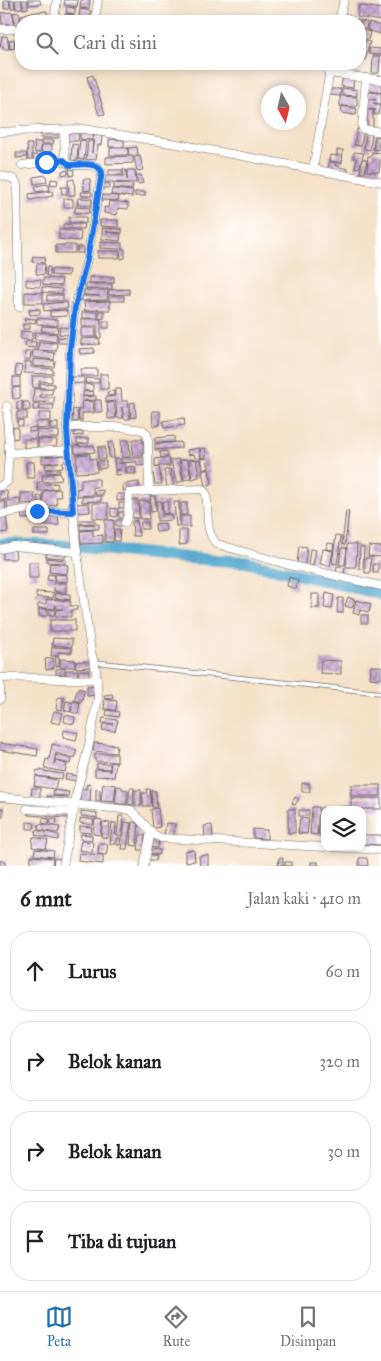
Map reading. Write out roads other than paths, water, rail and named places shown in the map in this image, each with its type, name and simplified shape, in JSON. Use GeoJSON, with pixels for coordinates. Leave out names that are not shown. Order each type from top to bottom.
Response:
{"type":"FeatureCollection","features":[{"type":"Feature","properties":{"kind":"street"},"geometry":{"type":"LineString","coordinates":[[55,15],[57,0]]}},
{"type":"Feature","properties":{"kind":"street"},"geometry":{"type":"LineString","coordinates":[[96,15],[98,0]]}},
{"type":"Feature","properties":{"kind":"street"},"geometry":{"type":"LineString","coordinates":[[340,15],[344,0]]}},
{"type":"Feature","properties":{"kind":"street"},"geometry":{"type":"LineString","coordinates":[[0,29],[15,29]]}},
{"type":"Feature","properties":{"kind":"street"},"geometry":{"type":"LineString","coordinates":[[313,170],[330,70]]}},
{"type":"Feature","properties":{"kind":"street"},"geometry":{"type":"LineString","coordinates":[[329,73],[381,80]]}},
{"type":"Feature","properties":{"kind":"street"},"geometry":{"type":"LineString","coordinates":[[366,78],[362,126],[363,129],[381,132]]}},
{"type":"Feature","properties":{"kind":"street"},"geometry":{"type":"LineString","coordinates":[[63,866],[77,791],[89,746],[96,707],[97,679],[91,652],[76,548],[67,427],[70,349],[75,307],[87,259],[102,172],[96,166],[69,165],[64,160],[64,130]]}},
{"type":"Feature","properties":{"kind":"street"},"geometry":{"type":"LineString","coordinates":[[0,132],[83,130],[174,144],[381,182]]}},
{"type":"Feature","properties":{"kind":"street"},"geometry":{"type":"LineString","coordinates":[[22,165],[64,160]]}},
{"type":"Feature","properties":{"kind":"street"},"geometry":{"type":"LineString","coordinates":[[0,175],[14,179],[17,184],[19,307]]}},
{"type":"Feature","properties":{"kind":"street"},"geometry":{"type":"LineString","coordinates":[[0,486],[6,482],[9,453],[7,406]]}},
{"type":"Feature","properties":{"kind":"street"},"geometry":{"type":"LineString","coordinates":[[67,427],[120,427],[143,430],[147,434],[148,440],[149,491]]}},
{"type":"Feature","properties":{"kind":"street"},"geometry":{"type":"LineString","coordinates":[[9,453],[69,450]]}},
{"type":"Feature","properties":{"kind":"street"},"geometry":{"type":"LineString","coordinates":[[125,523],[128,515],[129,493],[202,489],[206,492],[208,501],[209,531],[217,544],[289,565],[381,586]]}},
{"type":"Feature","properties":{"kind":"street"},"geometry":{"type":"LineString","coordinates":[[0,514],[29,509],[40,512],[73,512]]}},
{"type":"Feature","properties":{"kind":"street"},"geometry":{"type":"LineString","coordinates":[[0,549],[14,546],[76,548]]}},
{"type":"Feature","properties":{"kind":"street"},"geometry":{"type":"LineString","coordinates":[[0,678],[97,679]]}},
{"type":"Feature","properties":{"kind":"street"},"geometry":{"type":"LineString","coordinates":[[0,684],[0,699]]}},
{"type":"Feature","properties":{"kind":"street"},"geometry":{"type":"LineString","coordinates":[[0,797],[74,809]]}},
{"type":"Feature","properties":{"kind":"street"},"geometry":{"type":"LineString","coordinates":[[27,809],[130,810],[151,831],[161,838],[321,847]]}},
{"type":"Feature","properties":{"kind":"street"},"geometry":{"type":"LineString","coordinates":[[144,866],[151,831]]}},
{"type":"Feature","properties":{"kind":"street"},"geometry":{"type":"LineString","coordinates":[[366,849],[381,850]]}},
{"type":"Feature","properties":{"kind":"lane"},"geometry":{"type":"LineString","coordinates":[[94,662],[381,693]]}},
{"type":"Feature","properties":{"kind":"waterway"},"geometry":{"type":"LineString","coordinates":[[0,544],[71,546],[246,562],[381,594]]}}]}
